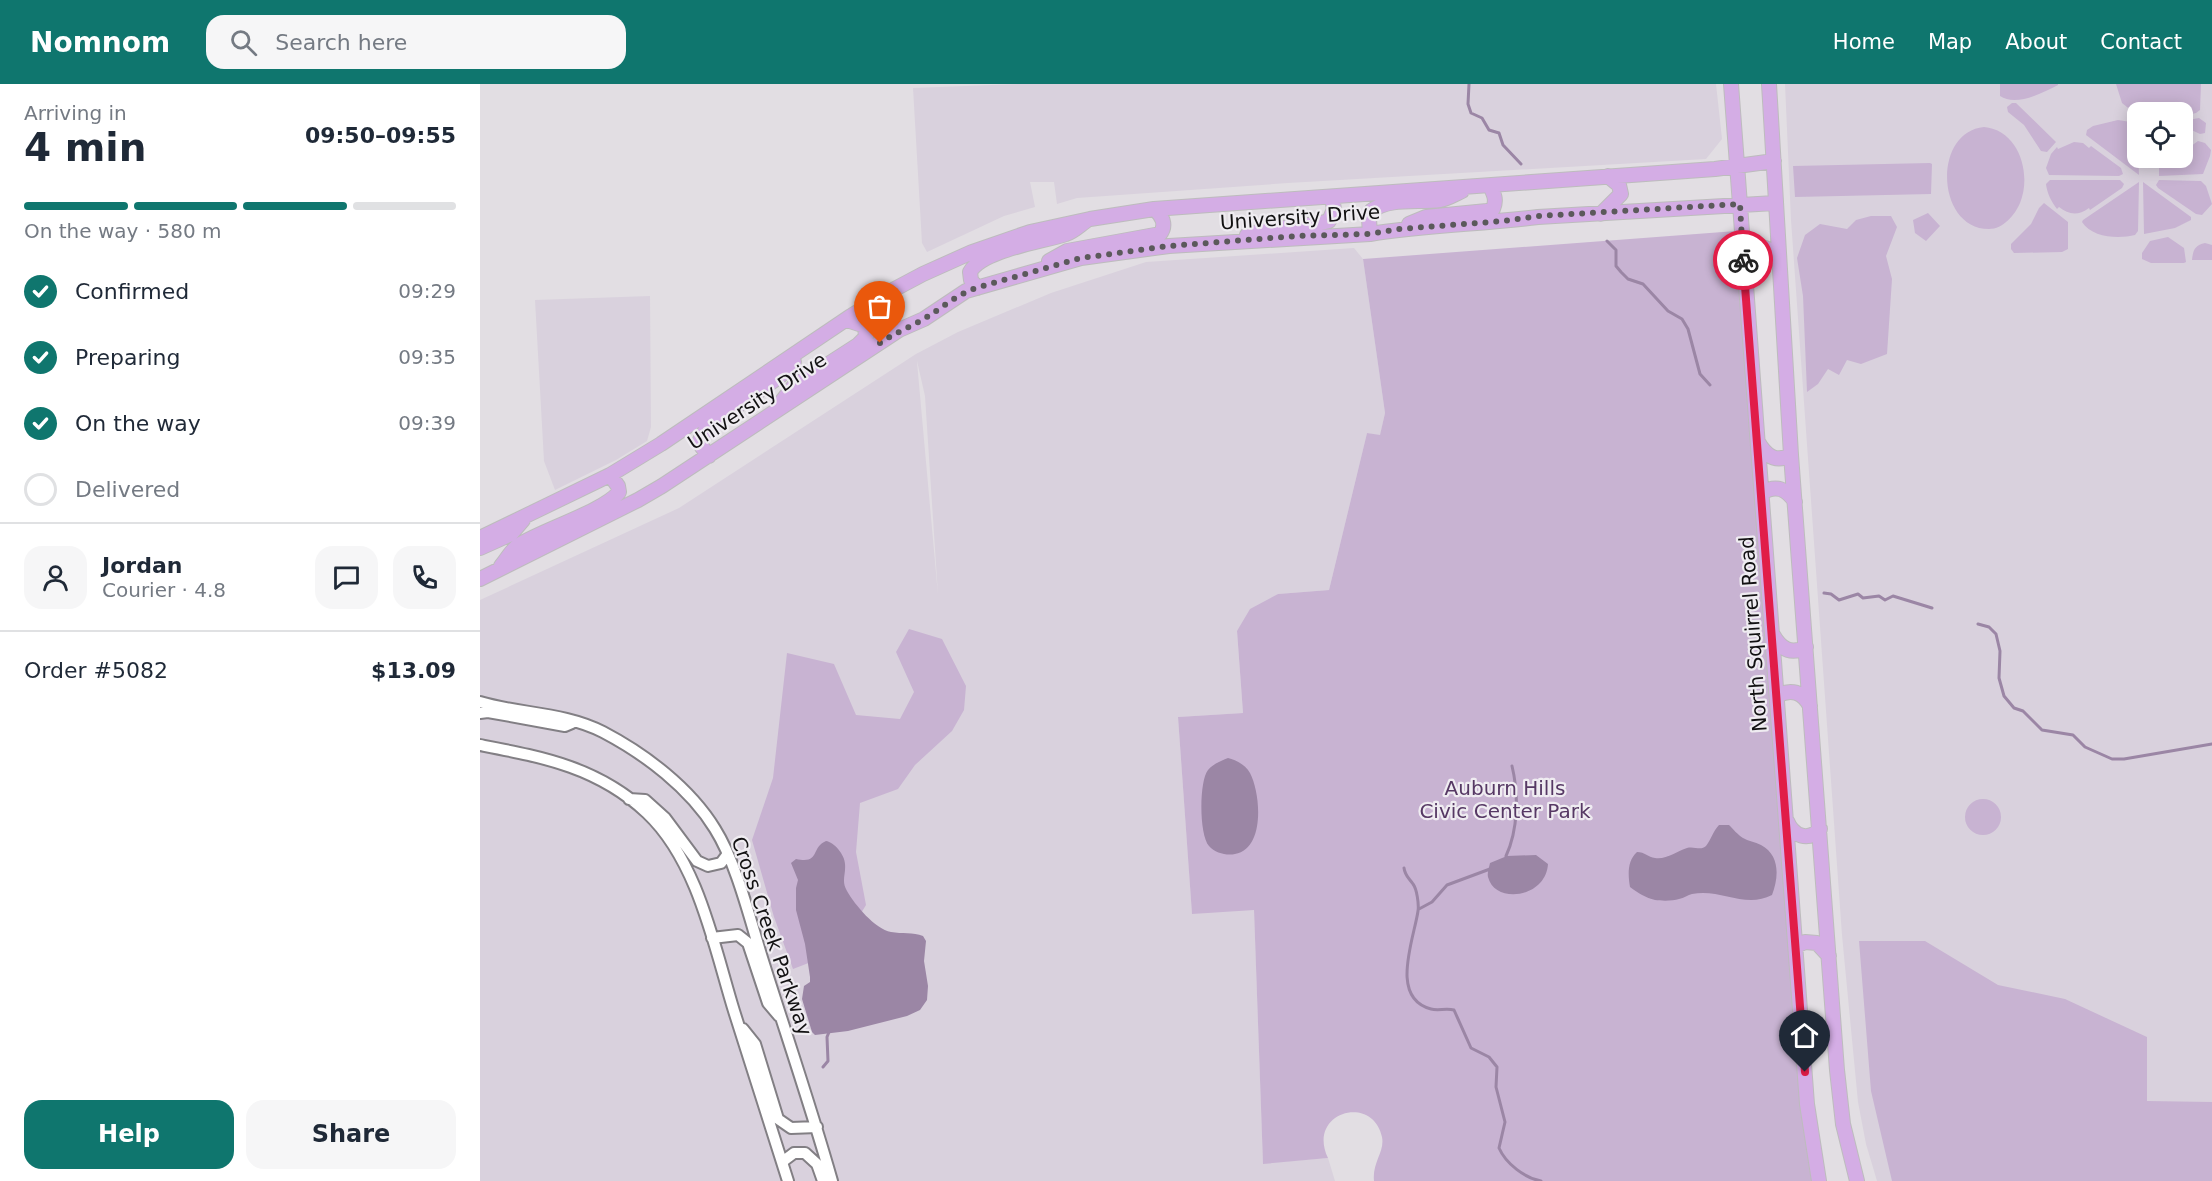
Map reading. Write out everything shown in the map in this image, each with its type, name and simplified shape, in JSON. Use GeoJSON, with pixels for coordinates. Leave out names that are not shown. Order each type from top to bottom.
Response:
{"type":"FeatureCollection","features":[{"type":"Feature","properties":{"kind":"main road","name":"North Squirrel Road"},"geometry":{"type":"LineString","coordinates":[[1731,84],[1807,1104],[1819,1181]]}},
{"type":"Feature","properties":{"kind":"main road"},"geometry":{"type":"LineString","coordinates":[[1769,84],[1791,455],[1841,1108],[1857,1181]]}},
{"type":"Feature","properties":{"kind":"main road","name":"University Drive"},"geometry":{"type":"LineString","coordinates":[[480,538],[610,475],[891,291],[972,252],[1030,232],[1090,219],[1154,210],[1737,167],[1774,160]]}},
{"type":"Feature","properties":{"kind":"main road"},"geometry":{"type":"LineString","coordinates":[[1601,214],[1621,194],[1619,185],[1608,176]]}},
{"type":"Feature","properties":{"kind":"main road"},"geometry":{"type":"LineString","coordinates":[[1399,229],[1426,217],[1493,209],[1495,203],[1490,186]]}},
{"type":"Feature","properties":{"kind":"main road"},"geometry":{"type":"LineString","coordinates":[[1370,234],[1371,211],[1378,206],[1390,203],[1443,200],[1469,187]]}},
{"type":"Feature","properties":{"kind":"main road"},"geometry":{"type":"LineString","coordinates":[[1231,241],[1265,229],[1315,225],[1329,221],[1334,209],[1332,198]]}},
{"type":"Feature","properties":{"kind":"main road","name":"University Drive"},"geometry":{"type":"LineString","coordinates":[[480,579],[638,500],[709,456],[899,330],[924,319],[966,291],[1031,271],[1081,258],[1133,250],[1231,241],[1370,234],[1399,229],[1504,221],[1538,216],[1775,203]]}},
{"type":"Feature","properties":{"kind":"main road"},"geometry":{"type":"LineString","coordinates":[[1031,271],[1066,251],[1160,234],[1163,221],[1159,213],[1154,210]]}},
{"type":"Feature","properties":{"kind":"main road"},"geometry":{"type":"LineString","coordinates":[[976,288],[971,280],[970,272],[982,260],[1018,247],[1068,234],[1090,219]]}},
{"type":"Feature","properties":{"kind":"main road"},"geometry":{"type":"LineString","coordinates":[[1743,252],[1754,247],[1765,247],[1779,260]]}},
{"type":"Feature","properties":{"kind":"main road"},"geometry":{"type":"LineString","coordinates":[[770,416],[793,387],[858,345],[866,337],[865,326],[847,320]]}},
{"type":"Feature","properties":{"kind":"main road"},"geometry":{"type":"LineString","coordinates":[[709,456],[700,440],[707,427],[779,377],[812,343]]}},
{"type":"Feature","properties":{"kind":"main road"},"geometry":{"type":"LineString","coordinates":[[1758,442],[1763,451],[1773,458],[1782,459],[1791,455]]}},
{"type":"Feature","properties":{"kind":"main road"},"geometry":{"type":"LineString","coordinates":[[498,570],[517,546],[597,508],[616,496],[619,492],[618,486],[610,475]]}},
{"type":"Feature","properties":{"kind":"main road"},"geometry":{"type":"LineString","coordinates":[[1762,492],[1772,488],[1782,489],[1795,502]]}},
{"type":"Feature","properties":{"kind":"main road"},"geometry":{"type":"LineString","coordinates":[[480,549],[511,534],[528,514]]}},
{"type":"Feature","properties":{"kind":"main road"},"geometry":{"type":"LineString","coordinates":[[1773,635],[1778,644],[1788,650],[1797,651],[1806,647]]}},
{"type":"Feature","properties":{"kind":"main road"},"geometry":{"type":"LineString","coordinates":[[1778,696],[1794,692],[1804,696],[1810,705]]}},
{"type":"Feature","properties":{"kind":"main road"},"geometry":{"type":"LineString","coordinates":[[1786,819],[1793,831],[1802,836],[1812,836],[1820,830]]}},
{"type":"Feature","properties":{"kind":"main road"},"geometry":{"type":"LineString","coordinates":[[1796,946],[1805,942],[1816,944],[1829,956]]}},
{"type":"Feature","properties":{"kind":"street","name":"Cross Creek Parkway"},"geometry":{"type":"LineString","coordinates":[[480,702],[543,713],[602,732],[673,780],[697,803],[716,830],[727,855],[817,1126],[832,1181]]}},
{"type":"Feature","properties":{"kind":"street"},"geometry":{"type":"LineString","coordinates":[[480,713],[488,712],[565,726],[575,722]]}},
{"type":"Feature","properties":{"kind":"street"},"geometry":{"type":"LineString","coordinates":[[480,745],[573,766],[605,782],[647,813],[672,843],[699,896],[788,1181]]}},
{"type":"Feature","properties":{"kind":"street"},"geometry":{"type":"LineString","coordinates":[[628,799],[645,800],[665,818],[697,861],[708,866],[720,863],[727,855]]}},
{"type":"Feature","properties":{"kind":"street"},"geometry":{"type":"LineString","coordinates":[[712,938],[738,935],[748,943],[768,1003],[783,1021]]}},
{"type":"Feature","properties":{"kind":"street"},"geometry":{"type":"LineString","coordinates":[[738,1024],[755,1044],[778,1119],[791,1128],[817,1126]]}},
{"type":"Feature","properties":{"kind":"street"},"geometry":{"type":"LineString","coordinates":[[782,1162],[794,1153],[805,1153],[817,1164],[823,1181]]}},
{"type":"Feature","properties":{"kind":"shaded area"},"geometry":{"type":"Polygon","coordinates":[[[1019,84],[1716,84],[1722,139],[1706,159],[1288,183],[1077,198],[1057,204],[1054,182],[1030,182],[1035,207],[1004,216],[927,252],[922,243],[913,88],[1019,84]]]}},
{"type":"Feature","properties":{"kind":"shaded area"},"geometry":{"type":"Polygon","coordinates":[[[1785,84],[2212,84],[2212,1181],[1877,1181],[1866,1144],[1858,1102],[1842,935],[1791,220],[1785,84]]]}},
{"type":"Feature","properties":{"kind":"shaded area"},"geometry":{"type":"Polygon","coordinates":[[[1354,248],[1363,259],[1385,413],[1380,436],[1367,433],[1329,590],[1278,594],[1237,631],[1243,713],[1178,717],[1192,913],[1254,909],[1263,1163],[1328,1158],[1335,1181],[480,1181],[480,600],[679,508],[916,354],[958,332],[1051,293],[1146,262],[1354,248]],[[917,361],[938,595],[925,396],[917,361]]]}},
{"type":"Feature","properties":{"kind":"shaded area"},"geometry":{"type":"Polygon","coordinates":[[[650,296],[651,427],[647,441],[616,460],[555,490],[544,461],[535,300],[650,296]]]}},
{"type":"Feature","properties":{"kind":"shaded area"},"geometry":{"type":"Polygon","coordinates":[[[1228,758],[1241,763],[1248,770],[1254,782],[1258,807],[1256,832],[1252,842],[1245,850],[1232,855],[1218,852],[1209,846],[1203,831],[1201,808],[1203,785],[1208,770],[1228,758]]]}},
{"type":"Feature","properties":{"kind":"shaded area"},"geometry":{"type":"Polygon","coordinates":[[[1719,825],[1729,825],[1741,837],[1761,845],[1772,854],[1777,874],[1772,895],[1752,900],[1702,893],[1677,900],[1661,901],[1645,897],[1630,887],[1630,864],[1637,852],[1659,858],[1687,848],[1702,848],[1706,846],[1719,825]]]}},
{"type":"Feature","properties":{"kind":"shaded area"},"geometry":{"type":"Polygon","coordinates":[[[826,841],[836,846],[841,853],[845,864],[845,887],[866,916],[885,930],[923,936],[926,941],[924,961],[928,986],[927,1000],[920,1010],[907,1016],[848,1031],[815,1035],[812,1032],[802,999],[804,986],[810,982],[810,977],[805,944],[796,910],[798,880],[791,863],[796,859],[809,859],[826,841]]]}},
{"type":"Feature","properties":{"kind":"shaded area"},"geometry":{"type":"Polygon","coordinates":[[[1536,855],[1548,864],[1539,884],[1520,894],[1500,892],[1493,886],[1488,875],[1490,863],[1507,856],[1536,855]]]}},
{"type":"Feature","properties":{"kind":"green space"},"geometry":{"type":"Polygon","coordinates":[[[2000,84],[2058,85],[2029,98],[2014,100],[2000,96],[2000,84]]]}},
{"type":"Feature","properties":{"kind":"green space"},"geometry":{"type":"Polygon","coordinates":[[[2116,84],[2201,84],[2200,110],[2196,113],[2193,114],[2193,102],[2127,102],[2127,107],[2122,103],[2116,84]]]}},
{"type":"Feature","properties":{"kind":"green space"},"geometry":{"type":"Polygon","coordinates":[[[2016,103],[2056,142],[2047,152],[2041,151],[2024,125],[2008,112],[2007,107],[2016,103]]]}},
{"type":"Feature","properties":{"kind":"green space"},"geometry":{"type":"Polygon","coordinates":[[[2199,118],[2206,123],[2205,133],[2200,134],[2193,131],[2193,119],[2199,118]]]}},
{"type":"Feature","properties":{"kind":"green space"},"geometry":{"type":"Polygon","coordinates":[[[2118,120],[2127,121],[2127,166],[2086,135],[2087,130],[2093,126],[2118,120]]]}},
{"type":"Feature","properties":{"kind":"green space"},"geometry":{"type":"Polygon","coordinates":[[[1984,127],[2006,136],[2014,145],[2020,155],[2024,179],[2020,203],[2015,212],[2004,224],[1989,229],[1971,225],[1959,214],[1950,198],[1947,180],[1949,161],[1955,145],[1967,133],[1984,127]]]}},
{"type":"Feature","properties":{"kind":"green space"},"geometry":{"type":"Polygon","coordinates":[[[2198,141],[2205,143],[2211,150],[2203,174],[2159,176],[2159,168],[2193,168],[2193,145],[2198,141]]]}},
{"type":"Feature","properties":{"kind":"green space"},"geometry":{"type":"Polygon","coordinates":[[[2074,142],[2083,143],[2089,148],[2091,146],[2121,168],[2123,174],[2119,176],[2049,175],[2046,168],[2051,154],[2057,147],[2058,149],[2074,142]]]}},
{"type":"Feature","properties":{"kind":"green space"},"geometry":{"type":"Polygon","coordinates":[[[1932,164],[1931,194],[1795,197],[1793,166],[1932,164]]]}},
{"type":"Feature","properties":{"kind":"green space"},"geometry":{"type":"Polygon","coordinates":[[[2130,168],[2139,168],[2139,175],[2130,168]]]}},
{"type":"Feature","properties":{"kind":"green space"},"geometry":{"type":"Polygon","coordinates":[[[2050,180],[2120,180],[2124,184],[2122,188],[2090,210],[2089,208],[2074,214],[2059,207],[2057,209],[2046,184],[2050,180]]]}},
{"type":"Feature","properties":{"kind":"green space"},"geometry":{"type":"Polygon","coordinates":[[[2159,180],[2201,181],[2206,186],[2212,204],[2202,215],[2196,214],[2158,188],[2156,185],[2159,180]]]}},
{"type":"Feature","properties":{"kind":"green space"},"geometry":{"type":"Polygon","coordinates":[[[2139,182],[2138,231],[2135,235],[2106,236],[2092,231],[2082,222],[2083,220],[2139,182]]]}},
{"type":"Feature","properties":{"kind":"green space"},"geometry":{"type":"Polygon","coordinates":[[[2143,182],[2191,217],[2191,220],[2175,228],[2144,234],[2143,182]]]}},
{"type":"Feature","properties":{"kind":"green space"},"geometry":{"type":"Polygon","coordinates":[[[2044,203],[2068,222],[2068,249],[2062,252],[2014,253],[2011,244],[2031,224],[2044,203]]]}},
{"type":"Feature","properties":{"kind":"green space"},"geometry":{"type":"Polygon","coordinates":[[[1928,213],[1940,226],[1926,241],[1915,233],[1913,220],[1928,213]]]}},
{"type":"Feature","properties":{"kind":"green space"},"geometry":{"type":"Polygon","coordinates":[[[1871,216],[1891,216],[1897,227],[1886,256],[1892,279],[1887,354],[1861,364],[1847,360],[1839,375],[1828,369],[1818,384],[1807,392],[1803,296],[1797,258],[1805,235],[1820,224],[1847,229],[1856,220],[1871,216]]]}},
{"type":"Feature","properties":{"kind":"green space","name":"Auburn Hills Civic Center Park"},"geometry":{"type":"Polygon","coordinates":[[[1736,231],[1803,1108],[1812,1181],[1374,1181],[1375,1168],[1382,1148],[1382,1137],[1376,1123],[1367,1115],[1355,1112],[1343,1114],[1333,1120],[1326,1129],[1324,1142],[1328,1158],[1263,1164],[1254,910],[1192,914],[1178,717],[1243,713],[1237,631],[1250,609],[1278,594],[1329,590],[1367,433],[1380,435],[1385,413],[1363,259],[1736,231]]]}},
{"type":"Feature","properties":{"kind":"green space"},"geometry":{"type":"Polygon","coordinates":[[[2168,237],[2184,248],[2186,262],[2151,263],[2142,259],[2142,253],[2150,241],[2168,237]]]}},
{"type":"Feature","properties":{"kind":"green space"},"geometry":{"type":"Polygon","coordinates":[[[2205,243],[2212,245],[2212,260],[2192,260],[2195,248],[2205,243]]]}},
{"type":"Feature","properties":{"kind":"green space"},"geometry":{"type":"Polygon","coordinates":[[[909,629],[942,639],[966,686],[964,710],[952,731],[915,765],[898,789],[860,803],[856,852],[866,905],[837,952],[793,969],[774,917],[752,840],[773,778],[787,653],[834,664],[856,715],[900,719],[914,692],[896,652],[909,629]]]}},
{"type":"Feature","properties":{"kind":"green space"},"geometry":{"type":"Polygon","coordinates":[[[1983,799],[1996,804],[2001,817],[1996,830],[1983,835],[1970,830],[1965,817],[1970,804],[1983,799]]]}},
{"type":"Feature","properties":{"kind":"green space"},"geometry":{"type":"Polygon","coordinates":[[[1859,941],[1925,941],[1998,985],[2065,999],[2147,1037],[2147,1101],[2212,1102],[2212,1181],[1892,1181],[1871,1091],[1859,941]]]}},
{"type":"Feature","properties":{"kind":"waterway"},"geometry":{"type":"LineString","coordinates":[[1469,84],[1468,104],[1471,113],[1482,118],[1489,130],[1499,133],[1503,145],[1521,164]]}},
{"type":"Feature","properties":{"kind":"waterway"},"geometry":{"type":"LineString","coordinates":[[1607,241],[1616,250],[1616,266],[1621,272],[1628,279],[1643,284],[1668,311],[1682,319],[1688,329],[1700,374],[1710,385]]}},
{"type":"Feature","properties":{"kind":"waterway"},"geometry":{"type":"LineString","coordinates":[[1824,593],[1831,594],[1839,600],[1858,594],[1863,598],[1879,596],[1885,600],[1893,596],[1932,608]]}},
{"type":"Feature","properties":{"kind":"waterway"},"geometry":{"type":"LineString","coordinates":[[1978,624],[1989,627],[1996,634],[2000,651],[1999,678],[2004,696],[2014,708],[2023,711],[2042,730],[2073,735],[2085,747],[2112,759],[2212,744]]}},
{"type":"Feature","properties":{"kind":"waterway"},"geometry":{"type":"LineString","coordinates":[[1506,856],[1513,835],[1516,812],[1516,789],[1512,766]]}},
{"type":"Feature","properties":{"kind":"waterway"},"geometry":{"type":"LineString","coordinates":[[1404,868],[1416,889],[1418,905],[1407,966],[1407,981],[1411,993],[1418,1003],[1431,1009],[1454,1010],[1471,1048],[1489,1057],[1497,1067],[1496,1087],[1505,1122],[1499,1148],[1506,1159],[1517,1169],[1541,1181]]}},
{"type":"Feature","properties":{"kind":"waterway"},"geometry":{"type":"LineString","coordinates":[[1419,909],[1432,902],[1447,885],[1490,869]]}},
{"type":"Feature","properties":{"kind":"waterway"},"geometry":{"type":"LineString","coordinates":[[823,1067],[828,1061],[827,1037],[829,1032]]}},
{"type":"Feature","properties":{"kind":"way so far"},"geometry":{"type":"LineString","coordinates":[[880,343],[899,330],[924,319],[966,291],[1081,258],[1169,246],[1297,236],[1370,234],[1399,229],[1504,221],[1538,216],[1740,204],[1743,260]]}},
{"type":"Feature","properties":{"kind":"route"},"geometry":{"type":"LineString","coordinates":[[1743,260],[1805,1072]]}}]}
